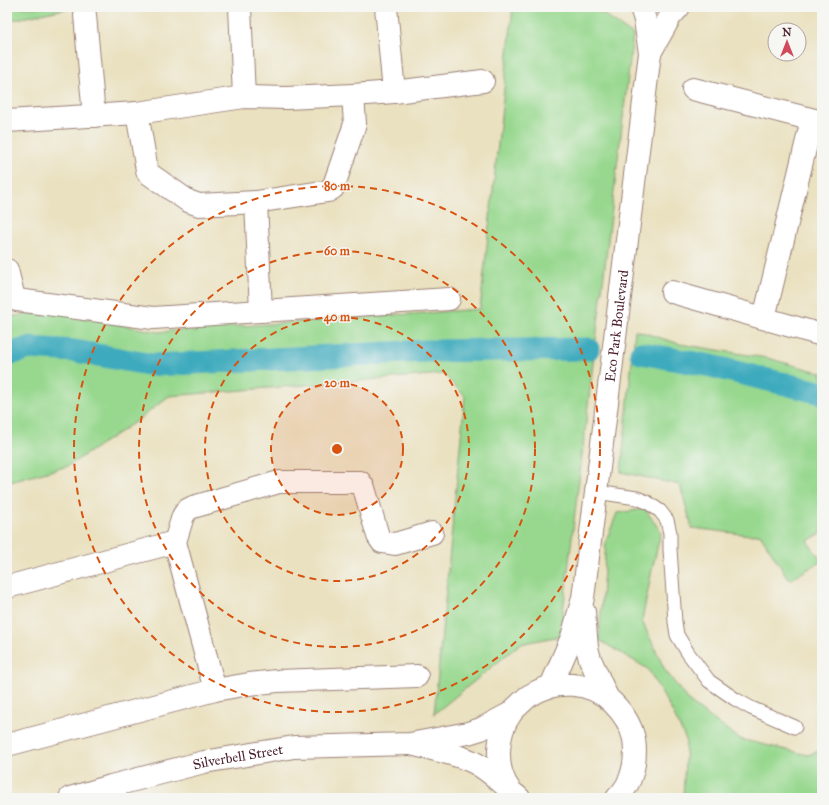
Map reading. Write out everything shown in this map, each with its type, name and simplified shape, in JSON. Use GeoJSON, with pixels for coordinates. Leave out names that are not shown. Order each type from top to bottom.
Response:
{"type":"FeatureCollection","features":[{"type":"Feature","properties":{"kind":"street"},"geometry":{"type":"LineString","coordinates":[[240,7],[244,97]]}},
{"type":"Feature","properties":{"kind":"street"},"geometry":{"type":"LineString","coordinates":[[386,7],[394,92]]}},
{"type":"Feature","properties":{"kind":"street","name":"Eco Park Boulevard"},"geometry":{"type":"LineString","coordinates":[[551,686],[572,638],[583,598],[650,53],[645,20],[641,7]]}},
{"type":"Feature","properties":{"kind":"street","name":"Eco Park Boulevard"},"geometry":{"type":"LineString","coordinates":[[650,53],[670,17],[679,7]]}},
{"type":"Feature","properties":{"kind":"street"},"geometry":{"type":"LineString","coordinates":[[85,15],[94,116]]}},
{"type":"Feature","properties":{"kind":"street"},"geometry":{"type":"LineString","coordinates":[[7,121],[137,113],[244,97],[286,98],[353,96],[483,81]]}},
{"type":"Feature","properties":{"kind":"street"},"geometry":{"type":"LineString","coordinates":[[693,89],[817,121],[764,318]]}},
{"type":"Feature","properties":{"kind":"street"},"geometry":{"type":"LineString","coordinates":[[137,113],[148,173],[188,201],[198,205],[256,202],[328,191],[333,188],[355,124],[353,96]]}},
{"type":"Feature","properties":{"kind":"street"},"geometry":{"type":"LineString","coordinates":[[256,202],[261,311]]}},
{"type":"Feature","properties":{"kind":"street"},"geometry":{"type":"LineString","coordinates":[[7,270],[14,298],[17,300],[153,318],[449,299]]}},
{"type":"Feature","properties":{"kind":"street"},"geometry":{"type":"LineString","coordinates":[[672,292],[822,335]]}},
{"type":"Feature","properties":{"kind":"street"},"geometry":{"type":"LineString","coordinates":[[215,690],[175,542],[183,516],[187,510],[193,506],[279,482],[360,482],[364,488],[378,536],[382,542],[394,544],[432,533]]}},
{"type":"Feature","properties":{"kind":"street"},"geometry":{"type":"LineString","coordinates":[[7,587],[175,542]]}},
{"type":"Feature","properties":{"kind":"street","name":"Eco Park Boulevard"},"geometry":{"type":"LineString","coordinates":[[583,598],[587,648],[590,659],[607,697]]}},
{"type":"Feature","properties":{"kind":"street"},"geometry":{"type":"LineString","coordinates":[[7,745],[215,690],[249,684],[277,681],[417,676]]}},
{"type":"Feature","properties":{"kind":"street"},"geometry":{"type":"LineString","coordinates":[[514,794],[501,771],[498,750],[502,730],[511,713],[528,696],[551,686],[570,684],[590,688],[607,697],[622,712],[632,732],[636,753],[632,774],[622,794],[617,798]]}},
{"type":"Feature","properties":{"kind":"street","name":"Silverbell Street"},"geometry":{"type":"LineString","coordinates":[[70,798],[113,792],[204,762],[294,746],[410,744],[468,733],[481,729],[511,713]]}},
{"type":"Feature","properties":{"kind":"street","name":"Silverbell Street"},"geometry":{"type":"LineString","coordinates":[[410,744],[454,755],[474,763],[484,768],[514,794]]}},
{"type":"Feature","properties":{"kind":"lane"},"geometry":{"type":"LineString","coordinates":[[596,492],[637,498],[660,511],[667,520],[670,533],[677,635],[688,653],[709,681],[735,700],[795,727]]}},
{"type":"Feature","properties":{"kind":"green space"},"geometry":{"type":"Polygon","coordinates":[[[7,7],[75,7],[7,21],[7,7]]]}},
{"type":"Feature","properties":{"kind":"green space"},"geometry":{"type":"Polygon","coordinates":[[[513,7],[598,7],[600,12],[633,35],[560,636],[520,644],[434,714],[465,396],[443,374],[169,396],[138,420],[68,466],[7,483],[7,317],[52,311],[158,332],[480,309],[513,7]]]}},
{"type":"Feature","properties":{"kind":"green space"},"geometry":{"type":"Polygon","coordinates":[[[635,330],[680,344],[767,358],[822,373],[822,533],[807,541],[822,561],[789,580],[760,534],[750,535],[692,528],[680,485],[621,472],[635,330]]]}},
{"type":"Feature","properties":{"kind":"green space"},"geometry":{"type":"Polygon","coordinates":[[[645,509],[661,532],[642,621],[665,670],[689,702],[740,739],[808,755],[822,750],[822,798],[683,798],[686,740],[673,713],[648,669],[599,640],[606,541],[617,513],[645,509]]]}},
{"type":"Feature","properties":{"kind":"waterway"},"geometry":{"type":"LineString","coordinates":[[7,355],[29,348],[75,351],[153,365],[427,351],[588,349]]}},
{"type":"Feature","properties":{"kind":"waterway"},"geometry":{"type":"LineString","coordinates":[[641,353],[711,366],[822,393]]}}]}
